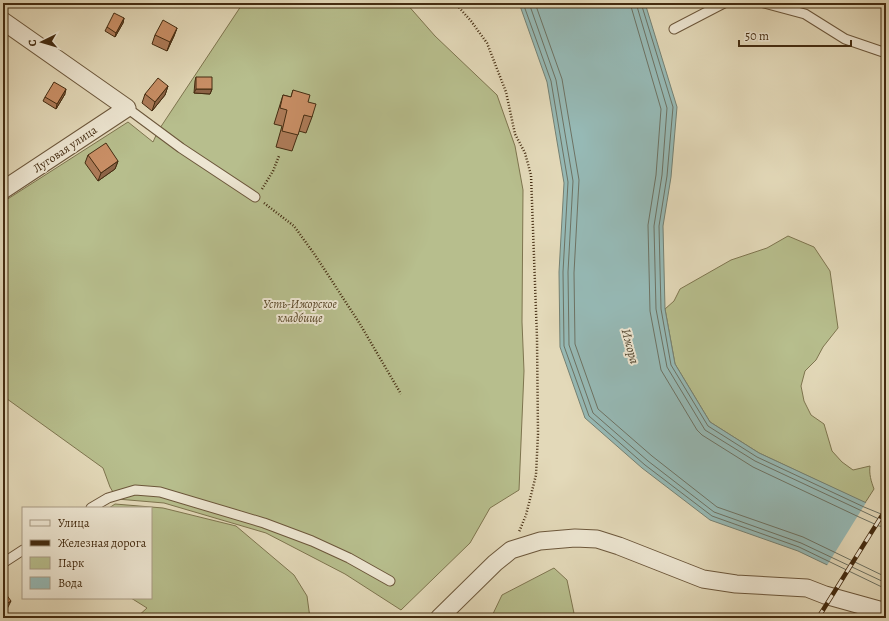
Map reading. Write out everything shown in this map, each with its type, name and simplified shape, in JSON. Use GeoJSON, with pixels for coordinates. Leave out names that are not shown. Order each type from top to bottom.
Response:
{"type":"FeatureCollection","features":[{"type":"Feature","properties":{"kind":"street"},"geometry":{"type":"LineString","coordinates":[[3,21],[127,108]]}},
{"type":"Feature","properties":{"kind":"street","name":"Луговая улица"},"geometry":{"type":"LineString","coordinates":[[3,190],[127,108]]}},
{"type":"Feature","properties":{"kind":"street"},"geometry":{"type":"LineString","coordinates":[[438,618],[495,563],[511,550],[540,541],[575,538],[597,539],[703,579],[736,584],[807,588],[879,610],[886,616]]}},
{"type":"Feature","properties":{"kind":"lane"},"geometry":{"type":"LineString","coordinates":[[674,29],[724,3]]}},
{"type":"Feature","properties":{"kind":"lane"},"geometry":{"type":"LineString","coordinates":[[764,3],[805,14],[845,39],[886,53]]}},
{"type":"Feature","properties":{"kind":"lane"},"geometry":{"type":"LineString","coordinates":[[127,108],[181,148],[255,197]]}},
{"type":"Feature","properties":{"kind":"lane"},"geometry":{"type":"LineString","coordinates":[[94,507],[108,498],[135,490],[160,492],[264,523],[312,541],[349,558],[390,581]]}},
{"type":"Feature","properties":{"kind":"lane"},"geometry":{"type":"LineString","coordinates":[[3,562],[22,551]]}},
{"type":"Feature","properties":{"kind":"path"},"geometry":{"type":"LineString","coordinates":[[454,3],[471,21],[488,43],[506,92],[515,134],[525,153],[531,175],[537,338],[538,434],[536,475],[526,514],[511,550]]}},
{"type":"Feature","properties":{"kind":"path"},"geometry":{"type":"LineString","coordinates":[[279,156],[273,171],[255,197],[294,226],[315,255],[360,324],[401,394]]}},
{"type":"Feature","properties":{"kind":"green space","name":"Усть-Ижорское кладбище"},"geometry":{"type":"Polygon","coordinates":[[[243,3],[406,3],[435,36],[497,95],[515,146],[523,190],[522,322],[524,371],[519,490],[490,508],[470,543],[401,610],[345,574],[266,533],[164,503],[117,499],[110,487],[103,468],[3,396],[3,202],[128,122],[153,142],[158,131],[243,3]]]}},
{"type":"Feature","properties":{"kind":"green space"},"geometry":{"type":"Polygon","coordinates":[[[788,236],[814,247],[830,271],[838,328],[823,347],[816,360],[805,371],[801,386],[804,401],[811,415],[824,424],[832,451],[842,462],[853,470],[870,466],[870,478],[874,489],[865,503],[759,453],[710,422],[675,364],[665,309],[674,301],[680,289],[731,260],[767,248],[788,236]]]}},
{"type":"Feature","properties":{"kind":"green space"},"geometry":{"type":"Polygon","coordinates":[[[115,504],[151,507],[110,507],[115,504]]]}},
{"type":"Feature","properties":{"kind":"green space"},"geometry":{"type":"Polygon","coordinates":[[[152,507],[163,508],[236,526],[294,575],[307,596],[310,618],[136,618],[147,608],[133,599],[152,599],[152,507]]]}},
{"type":"Feature","properties":{"kind":"green space"},"geometry":{"type":"Polygon","coordinates":[[[554,568],[567,580],[575,618],[491,618],[502,595],[554,568]]]}},
{"type":"Feature","properties":{"kind":"water","name":"Ижора"},"geometry":{"type":"Polygon","coordinates":[[[519,3],[645,3],[677,107],[671,177],[663,226],[665,309],[675,364],[710,422],[759,453],[886,512],[886,593],[798,551],[710,520],[642,468],[585,418],[560,347],[559,272],[564,183],[547,82],[519,3]]]}},
{"type":"Feature","properties":{"kind":"pier"},"geometry":{"type":"Polygon","coordinates":[[[867,501],[886,510],[886,595],[826,567],[867,501]]]}},
{"type":"Feature","properties":{"kind":"building"},"geometry":{"type":"Polygon","coordinates":[[[114,13],[124,18],[116,33],[107,27],[114,13]]]}},
{"type":"Feature","properties":{"kind":"building"},"geometry":{"type":"Polygon","coordinates":[[[163,20],[177,28],[170,42],[155,35],[163,20]]]}},
{"type":"Feature","properties":{"kind":"building"},"geometry":{"type":"Polygon","coordinates":[[[196,77],[212,77],[212,89],[196,89],[196,77]]]}},
{"type":"Feature","properties":{"kind":"building"},"geometry":{"type":"Polygon","coordinates":[[[158,78],[168,86],[155,102],[145,94],[158,78]]]}},
{"type":"Feature","properties":{"kind":"building"},"geometry":{"type":"Polygon","coordinates":[[[54,82],[66,89],[57,104],[45,97],[54,82]]]}},
{"type":"Feature","properties":{"kind":"building"},"geometry":{"type":"Polygon","coordinates":[[[293,90],[310,95],[308,102],[316,104],[312,117],[304,115],[298,135],[282,131],[287,110],[280,108],[283,95],[291,97],[293,90]]]}},
{"type":"Feature","properties":{"kind":"building"},"geometry":{"type":"Polygon","coordinates":[[[106,143],[118,161],[101,173],[88,155],[106,143]]]}},
{"type":"Feature","properties":{"kind":"building"},"geometry":{"type":"Polygon","coordinates":[[[3,590],[11,601],[3,606],[3,590]]]}},
{"type":"Feature","properties":{"kind":"railway"},"geometry":{"type":"LineString","coordinates":[[818,618],[886,509]]}}]}
